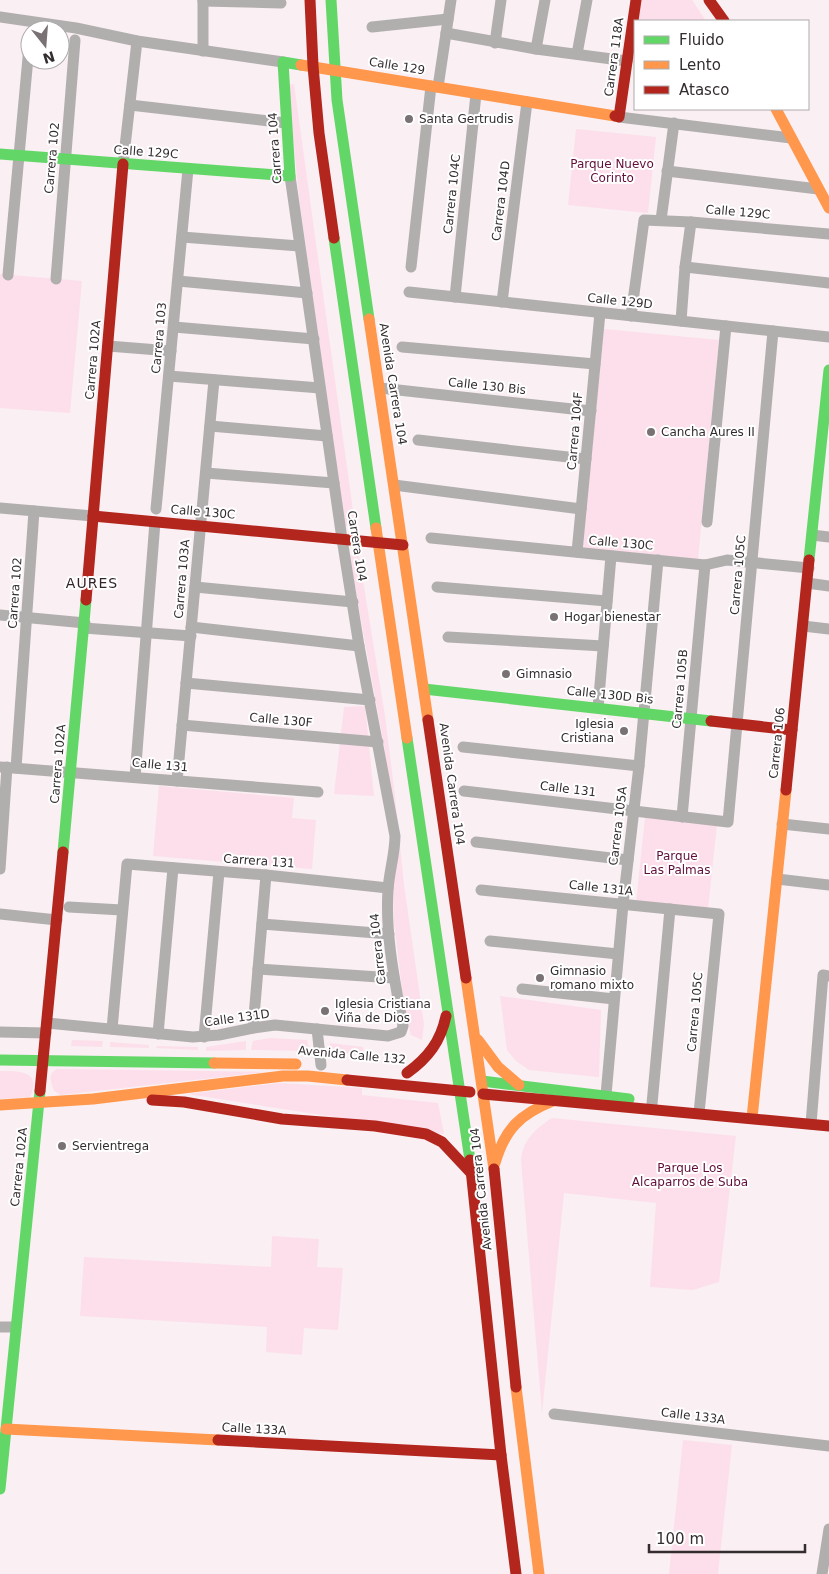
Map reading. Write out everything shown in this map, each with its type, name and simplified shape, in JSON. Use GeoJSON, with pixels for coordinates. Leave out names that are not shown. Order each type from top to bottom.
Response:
{"type":"FeatureCollection","features":[{"type":"Feature","properties":{"kind":"main road","name":"Avenida Carrera 104"},"geometry":{"type":"LineString","coordinates":[[310,0],[319,133],[447,1007],[453,1078],[459,1091],[472,1174],[516,1574]]}},
{"type":"Feature","properties":{"kind":"main road","name":"Avenida Carrera 104"},"geometry":{"type":"LineString","coordinates":[[331,0],[334,69],[352,202],[494,1167],[518,1412],[539,1574]]}},
{"type":"Feature","properties":{"kind":"main road","name":"Carrera 118A"},"geometry":{"type":"LineString","coordinates":[[619,117],[629,67],[636,0]]}},
{"type":"Feature","properties":{"kind":"main road"},"geometry":{"type":"LineString","coordinates":[[710,0],[723,20]]}},
{"type":"Feature","properties":{"kind":"main road","name":"Calle 129"},"geometry":{"type":"LineString","coordinates":[[283,62],[619,117]]}},
{"type":"Feature","properties":{"kind":"main road","name":"Carrera 104"},"geometry":{"type":"LineString","coordinates":[[283,62],[290,176]]}},
{"type":"Feature","properties":{"kind":"main road"},"geometry":{"type":"LineString","coordinates":[[777,110],[829,208]]}},
{"type":"Feature","properties":{"kind":"main road","name":"Calle 129C"},"geometry":{"type":"LineString","coordinates":[[0,154],[290,176]]}},
{"type":"Feature","properties":{"kind":"main road","name":"Carrera 102A"},"geometry":{"type":"LineString","coordinates":[[0,1488],[85,626],[124,164]]}},
{"type":"Feature","properties":{"kind":"main road","name":"Carrera 106"},"geometry":{"type":"LineString","coordinates":[[752,1118],[812,535],[823,486],[829,370]]}},
{"type":"Feature","properties":{"kind":"main road","name":"Calle 130C"},"geometry":{"type":"LineString","coordinates":[[93,516],[403,545]]}},
{"type":"Feature","properties":{"kind":"main road","name":"Calle 130D Bis"},"geometry":{"type":"LineString","coordinates":[[424,689],[792,730]]}},
{"type":"Feature","properties":{"kind":"main road","name":"Avenida Calle 132"},"geometry":{"type":"LineString","coordinates":[[423,1075],[402,1072],[422,1062],[434,1047],[441,1035],[447,1007]]}},
{"type":"Feature","properties":{"kind":"main road"},"geometry":{"type":"LineString","coordinates":[[476,1037],[498,1066],[519,1085]]}},
{"type":"Feature","properties":{"kind":"main road","name":"Avenida Calle 132"},"geometry":{"type":"LineString","coordinates":[[0,1060],[326,1065]]}},
{"type":"Feature","properties":{"kind":"main road","name":"Avenida Calle 132"},"geometry":{"type":"LineString","coordinates":[[0,1105],[93,1099],[284,1076],[308,1076],[552,1101],[829,1126]]}},
{"type":"Feature","properties":{"kind":"main road","name":"Avenida Calle 132"},"geometry":{"type":"LineString","coordinates":[[453,1078],[606,1095],[700,1113]]}},
{"type":"Feature","properties":{"kind":"main road"},"geometry":{"type":"LineString","coordinates":[[93,1099],[184,1102],[282,1119],[412,1131],[426,1134],[442,1142],[472,1174]]}},
{"type":"Feature","properties":{"kind":"main road"},"geometry":{"type":"LineString","coordinates":[[494,1167],[498,1149],[507,1132],[516,1121],[533,1109],[552,1101]]}},
{"type":"Feature","properties":{"kind":"main road","name":"Calle 133A"},"geometry":{"type":"LineString","coordinates":[[6,1429],[502,1455]]}},
{"type":"Feature","properties":{"kind":"street"},"geometry":{"type":"LineString","coordinates":[[411,267],[434,86],[451,0]]}},
{"type":"Feature","properties":{"kind":"street"},"geometry":{"type":"LineString","coordinates":[[496,43],[502,0]]}},
{"type":"Feature","properties":{"kind":"street"},"geometry":{"type":"LineString","coordinates":[[536,50],[545,0]]}},
{"type":"Feature","properties":{"kind":"street"},"geometry":{"type":"LineString","coordinates":[[577,54],[587,0]]}},
{"type":"Feature","properties":{"kind":"street"},"geometry":{"type":"LineString","coordinates":[[203,51],[202,1],[281,3]]}},
{"type":"Feature","properties":{"kind":"street","name":"Calle 129"},"geometry":{"type":"LineString","coordinates":[[0,17],[76,28],[137,41],[283,62]]}},
{"type":"Feature","properties":{"kind":"street"},"geometry":{"type":"LineString","coordinates":[[372,27],[448,19]]}},
{"type":"Feature","properties":{"kind":"street"},"geometry":{"type":"LineString","coordinates":[[446,33],[536,50],[577,54],[629,67]]}},
{"type":"Feature","properties":{"kind":"street","name":"Carrera 102"},"geometry":{"type":"LineString","coordinates":[[56,279],[75,40]]}},
{"type":"Feature","properties":{"kind":"street","name":"Carrera 102A"},"geometry":{"type":"LineString","coordinates":[[124,164],[137,41]]}},
{"type":"Feature","properties":{"kind":"street"},"geometry":{"type":"LineString","coordinates":[[8,275],[27,70]]}},
{"type":"Feature","properties":{"kind":"street","name":"Carrera 104C"},"geometry":{"type":"LineString","coordinates":[[455,297],[476,94]]}},
{"type":"Feature","properties":{"kind":"street","name":"Carrera 104D"},"geometry":{"type":"LineString","coordinates":[[502,302],[527,102]]}},
{"type":"Feature","properties":{"kind":"street"},"geometry":{"type":"LineString","coordinates":[[130,105],[286,123]]}},
{"type":"Feature","properties":{"kind":"street","name":"Calle 129"},"geometry":{"type":"LineString","coordinates":[[619,117],[791,138]]}},
{"type":"Feature","properties":{"kind":"street"},"geometry":{"type":"LineString","coordinates":[[661,220],[666,171],[674,123]]}},
{"type":"Feature","properties":{"kind":"street","name":"Carrera 103"},"geometry":{"type":"LineString","coordinates":[[156,509],[188,168]]}},
{"type":"Feature","properties":{"kind":"street"},"geometry":{"type":"LineString","coordinates":[[666,171],[818,188]]}},
{"type":"Feature","properties":{"kind":"street","name":"Carrera 104"},"geometry":{"type":"LineString","coordinates":[[290,176],[359,646],[395,836],[395,849],[388,888],[394,978],[403,1026],[401,1032]]}},
{"type":"Feature","properties":{"kind":"street","name":"Calle 129C"},"geometry":{"type":"LineString","coordinates":[[631,316],[644,220],[691,222],[829,234]]}},
{"type":"Feature","properties":{"kind":"street"},"geometry":{"type":"LineString","coordinates":[[682,321],[685,267],[691,222]]}},
{"type":"Feature","properties":{"kind":"street"},"geometry":{"type":"LineString","coordinates":[[182,237],[299,246]]}},
{"type":"Feature","properties":{"kind":"street"},"geometry":{"type":"LineString","coordinates":[[685,267],[829,283]]}},
{"type":"Feature","properties":{"kind":"street"},"geometry":{"type":"LineString","coordinates":[[178,282],[307,293]]}},
{"type":"Feature","properties":{"kind":"street","name":"Calle 129D"},"geometry":{"type":"LineString","coordinates":[[409,292],[829,336]]}},
{"type":"Feature","properties":{"kind":"street","name":"Carrera 104F"},"geometry":{"type":"LineString","coordinates":[[577,552],[600,313]]}},
{"type":"Feature","properties":{"kind":"street"},"geometry":{"type":"LineString","coordinates":[[174,326],[314,339]]}},
{"type":"Feature","properties":{"kind":"street"},"geometry":{"type":"LineString","coordinates":[[707,522],[726,326]]}},
{"type":"Feature","properties":{"kind":"street","name":"Carrera 105C"},"geometry":{"type":"LineString","coordinates":[[728,822],[773,331]]}},
{"type":"Feature","properties":{"kind":"street"},"geometry":{"type":"LineString","coordinates":[[108,346],[171,352]]}},
{"type":"Feature","properties":{"kind":"street"},"geometry":{"type":"LineString","coordinates":[[402,347],[595,364]]}},
{"type":"Feature","properties":{"kind":"street"},"geometry":{"type":"LineString","coordinates":[[169,376],[320,388]]}},
{"type":"Feature","properties":{"kind":"street","name":"Carrera 103A"},"geometry":{"type":"LineString","coordinates":[[177,781],[214,380]]}},
{"type":"Feature","properties":{"kind":"street","name":"Calle 130 Bis"},"geometry":{"type":"LineString","coordinates":[[380,388],[591,410]]}},
{"type":"Feature","properties":{"kind":"street"},"geometry":{"type":"LineString","coordinates":[[210,426],[327,436]]}},
{"type":"Feature","properties":{"kind":"street"},"geometry":{"type":"LineString","coordinates":[[418,440],[586,459]]}},
{"type":"Feature","properties":{"kind":"street"},"geometry":{"type":"LineString","coordinates":[[206,474],[334,483]]}},
{"type":"Feature","properties":{"kind":"street"},"geometry":{"type":"LineString","coordinates":[[394,485],[581,509]]}},
{"type":"Feature","properties":{"kind":"street","name":"Calle 130C"},"geometry":{"type":"LineString","coordinates":[[0,508],[93,516]]}},
{"type":"Feature","properties":{"kind":"street","name":"Carrera 102"},"geometry":{"type":"LineString","coordinates":[[0,869],[8,767],[27,618],[34,511]]}},
{"type":"Feature","properties":{"kind":"street"},"geometry":{"type":"LineString","coordinates":[[134,777],[155,522]]}},
{"type":"Feature","properties":{"kind":"street"},"geometry":{"type":"LineString","coordinates":[[812,535],[829,536]]}},
{"type":"Feature","properties":{"kind":"street","name":"Calle 130C"},"geometry":{"type":"LineString","coordinates":[[431,538],[705,565],[727,560],[809,568]]}},
{"type":"Feature","properties":{"kind":"street"},"geometry":{"type":"LineString","coordinates":[[598,708],[611,556]]}},
{"type":"Feature","properties":{"kind":"street","name":"Carrera 105A"},"geometry":{"type":"LineString","coordinates":[[606,1095],[618,954],[644,713],[658,560]]}},
{"type":"Feature","properties":{"kind":"street","name":"Carrera 105B"},"geometry":{"type":"LineString","coordinates":[[682,817],[705,565]]}},
{"type":"Feature","properties":{"kind":"street"},"geometry":{"type":"LineString","coordinates":[[807,583],[829,586]]}},
{"type":"Feature","properties":{"kind":"street"},"geometry":{"type":"LineString","coordinates":[[195,587],[353,602]]}},
{"type":"Feature","properties":{"kind":"street"},"geometry":{"type":"LineString","coordinates":[[437,587],[607,601]]}},
{"type":"Feature","properties":{"kind":"street"},"geometry":{"type":"LineString","coordinates":[[0,615],[145,632],[191,631],[359,646]]}},
{"type":"Feature","properties":{"kind":"street"},"geometry":{"type":"LineString","coordinates":[[803,626],[829,629]]}},
{"type":"Feature","properties":{"kind":"street"},"geometry":{"type":"LineString","coordinates":[[448,637],[603,646]]}},
{"type":"Feature","properties":{"kind":"street"},"geometry":{"type":"LineString","coordinates":[[186,683],[370,700]]}},
{"type":"Feature","properties":{"kind":"street","name":"Calle 130F"},"geometry":{"type":"LineString","coordinates":[[182,725],[378,742]]}},
{"type":"Feature","properties":{"kind":"street"},"geometry":{"type":"LineString","coordinates":[[463,747],[638,766]]}},
{"type":"Feature","properties":{"kind":"street","name":"Calle 131"},"geometry":{"type":"LineString","coordinates":[[8,767],[318,792]]}},
{"type":"Feature","properties":{"kind":"street","name":"Calle 131"},"geometry":{"type":"LineString","coordinates":[[464,791],[728,822]]}},
{"type":"Feature","properties":{"kind":"street"},"geometry":{"type":"LineString","coordinates":[[782,824],[829,829]]}},
{"type":"Feature","properties":{"kind":"street"},"geometry":{"type":"LineString","coordinates":[[476,842],[628,860]]}},
{"type":"Feature","properties":{"kind":"street","name":"Carrera 131"},"geometry":{"type":"LineString","coordinates":[[122,910],[127,864],[266,875],[388,888]]}},
{"type":"Feature","properties":{"kind":"street"},"geometry":{"type":"LineString","coordinates":[[158,1034],[173,868]]}},
{"type":"Feature","properties":{"kind":"street"},"geometry":{"type":"LineString","coordinates":[[204,1037],[219,872]]}},
{"type":"Feature","properties":{"kind":"street"},"geometry":{"type":"LineString","coordinates":[[253,1028],[266,875]]}},
{"type":"Feature","properties":{"kind":"street"},"geometry":{"type":"LineString","coordinates":[[776,879],[829,885]]}},
{"type":"Feature","properties":{"kind":"street","name":"Calle 131A"},"geometry":{"type":"LineString","coordinates":[[481,890],[718,914]]}},
{"type":"Feature","properties":{"kind":"street"},"geometry":{"type":"LineString","coordinates":[[69,907],[122,910],[112,1029]]}},
{"type":"Feature","properties":{"kind":"street"},"geometry":{"type":"LineString","coordinates":[[652,1104],[670,909]]}},
{"type":"Feature","properties":{"kind":"street"},"geometry":{"type":"LineString","coordinates":[[0,914],[57,920]]}},
{"type":"Feature","properties":{"kind":"street","name":"Carrera 105C"},"geometry":{"type":"LineString","coordinates":[[700,1113],[718,914]]}},
{"type":"Feature","properties":{"kind":"street"},"geometry":{"type":"LineString","coordinates":[[262,924],[390,934]]}},
{"type":"Feature","properties":{"kind":"street"},"geometry":{"type":"LineString","coordinates":[[490,941],[618,954]]}},
{"type":"Feature","properties":{"kind":"street"},"geometry":{"type":"LineString","coordinates":[[258,969],[394,978]]}},
{"type":"Feature","properties":{"kind":"street"},"geometry":{"type":"LineString","coordinates":[[811,1124],[826,975]]}},
{"type":"Feature","properties":{"kind":"street"},"geometry":{"type":"LineString","coordinates":[[522,989],[614,999]]}},
{"type":"Feature","properties":{"kind":"street","name":"Calle 131D"},"geometry":{"type":"LineString","coordinates":[[0,1032],[46,1028],[112,1029],[204,1037],[275,1025],[388,1036],[401,1032]]}},
{"type":"Feature","properties":{"kind":"street"},"geometry":{"type":"LineString","coordinates":[[317,1029],[326,1065]]}},
{"type":"Feature","properties":{"kind":"street"},"geometry":{"type":"LineString","coordinates":[[0,1327],[16,1327]]}},
{"type":"Feature","properties":{"kind":"street","name":"Calle 133A"},"geometry":{"type":"LineString","coordinates":[[554,1414],[829,1446]]}},
{"type":"Feature","properties":{"kind":"street"},"geometry":{"type":"LineString","coordinates":[[825,1573],[829,1529]]}},
{"type":"Feature","properties":{"kind":"green space"},"geometry":{"type":"Polygon","coordinates":[[[641,0],[692,0],[705,20],[636,20],[641,0]]]}},
{"type":"Feature","properties":{"kind":"green space"},"geometry":{"type":"Polygon","coordinates":[[[294,84],[355,525],[345,526],[299,198],[288,85],[294,84]]]}},
{"type":"Feature","properties":{"kind":"green space","name":"Parque Nuevo Corinto"},"geometry":{"type":"Polygon","coordinates":[[[576,129],[656,137],[648,213],[568,205],[576,129]]]}},
{"type":"Feature","properties":{"kind":"green space"},"geometry":{"type":"Polygon","coordinates":[[[0,274],[82,281],[70,413],[0,408],[0,274]]]}},
{"type":"Feature","properties":{"kind":"green space","name":"Cancha Aures II"},"geometry":{"type":"Polygon","coordinates":[[[604,329],[719,340],[698,559],[582,548],[604,329]]]}},
{"type":"Feature","properties":{"kind":"green space"},"geometry":{"type":"Polygon","coordinates":[[[349,555],[359,556],[385,716],[404,885],[424,1024],[422,1040],[411,1035],[405,1013],[394,923],[390,794],[384,746],[349,555]]]}},
{"type":"Feature","properties":{"kind":"green space"},"geometry":{"type":"Polygon","coordinates":[[[365,706],[374,796],[334,794],[344,707],[365,706]]]}},
{"type":"Feature","properties":{"kind":"green space"},"geometry":{"type":"Polygon","coordinates":[[[159,786],[294,798],[292,818],[316,820],[312,869],[153,856],[159,786]]]}},
{"type":"Feature","properties":{"kind":"green space","name":"Parque Las Palmas"},"geometry":{"type":"Polygon","coordinates":[[[645,817],[717,824],[708,909],[636,903],[645,817]]]}},
{"type":"Feature","properties":{"kind":"green space"},"geometry":{"type":"Polygon","coordinates":[[[500,996],[601,1010],[599,1077],[529,1070],[516,1061],[507,1050],[500,996]]]}},
{"type":"Feature","properties":{"kind":"green space"},"geometry":{"type":"Polygon","coordinates":[[[270,1038],[307,1040],[310,1051],[251,1050],[253,1041],[270,1038]]]}},
{"type":"Feature","properties":{"kind":"green space"},"geometry":{"type":"Polygon","coordinates":[[[72,1040],[103,1041],[102,1047],[71,1046],[72,1040]]]}},
{"type":"Feature","properties":{"kind":"green space"},"geometry":{"type":"Polygon","coordinates":[[[246,1041],[246,1050],[206,1051],[206,1047],[246,1041]]]}},
{"type":"Feature","properties":{"kind":"green space"},"geometry":{"type":"Polygon","coordinates":[[[110,1042],[149,1045],[149,1048],[110,1047],[110,1042]]]}},
{"type":"Feature","properties":{"kind":"green space"},"geometry":{"type":"Polygon","coordinates":[[[330,1043],[363,1047],[364,1055],[330,1052],[330,1043]]]}},
{"type":"Feature","properties":{"kind":"green space"},"geometry":{"type":"Polygon","coordinates":[[[157,1046],[198,1047],[198,1050],[156,1048],[157,1046]]]}},
{"type":"Feature","properties":{"kind":"green space"},"geometry":{"type":"Polygon","coordinates":[[[57,1069],[266,1072],[61,1095],[54,1091],[51,1081],[52,1073],[57,1069]]]}},
{"type":"Feature","properties":{"kind":"green space"},"geometry":{"type":"Polygon","coordinates":[[[0,1071],[20,1072],[31,1077],[33,1088],[30,1097],[0,1099],[0,1071]]]}},
{"type":"Feature","properties":{"kind":"green space"},"geometry":{"type":"Polygon","coordinates":[[[280,1083],[362,1088],[362,1095],[438,1103],[444,1134],[187,1094],[280,1083]]]}},
{"type":"Feature","properties":{"kind":"green space","name":"Parque Los Alcaparros de Suba"},"geometry":{"type":"Polygon","coordinates":[[[552,1118],[736,1136],[719,1282],[693,1290],[650,1287],[656,1203],[564,1193],[542,1413],[521,1160],[527,1141],[540,1126],[552,1118]]]}},
{"type":"Feature","properties":{"kind":"green space"},"geometry":{"type":"Polygon","coordinates":[[[272,1236],[319,1239],[317,1267],[343,1268],[338,1330],[304,1328],[302,1355],[266,1352],[267,1327],[80,1316],[84,1257],[271,1267],[272,1236]]]}},
{"type":"Feature","properties":{"kind":"green space"},"geometry":{"type":"Polygon","coordinates":[[[683,1440],[732,1445],[718,1574],[669,1574],[683,1440]]]}},
{"type":"Feature","properties":{"kind":"traffic: fast"},"geometry":{"type":"LineString","coordinates":[[331,0],[337,100],[369,319]]}},
{"type":"Feature","properties":{"kind":"traffic: fast"},"geometry":{"type":"LineString","coordinates":[[0,154],[290,176],[283,62],[301,65]]}},
{"type":"Feature","properties":{"kind":"traffic: fast"},"geometry":{"type":"LineString","coordinates":[[334,238],[376,528]]}},
{"type":"Feature","properties":{"kind":"traffic: fast"},"geometry":{"type":"LineString","coordinates":[[809,560],[829,370]]}},
{"type":"Feature","properties":{"kind":"traffic: fast"},"geometry":{"type":"LineString","coordinates":[[63,852],[86,600]]}},
{"type":"Feature","properties":{"kind":"traffic: fast"},"geometry":{"type":"LineString","coordinates":[[424,689],[711,721]]}},
{"type":"Feature","properties":{"kind":"traffic: fast"},"geometry":{"type":"LineString","coordinates":[[407,738],[470,1160]]}},
{"type":"Feature","properties":{"kind":"traffic: fast"},"geometry":{"type":"LineString","coordinates":[[0,1060],[214,1063]]}},
{"type":"Feature","properties":{"kind":"traffic: fast"},"geometry":{"type":"LineString","coordinates":[[482,1081],[629,1099]]}},
{"type":"Feature","properties":{"kind":"traffic: fast"},"geometry":{"type":"LineString","coordinates":[[0,1489],[40,1091]]}},
{"type":"Feature","properties":{"kind":"traffic: slow"},"geometry":{"type":"LineString","coordinates":[[301,65],[615,116]]}},
{"type":"Feature","properties":{"kind":"traffic: slow"},"geometry":{"type":"LineString","coordinates":[[777,110],[829,208]]}},
{"type":"Feature","properties":{"kind":"traffic: slow"},"geometry":{"type":"LineString","coordinates":[[369,319],[428,720]]}},
{"type":"Feature","properties":{"kind":"traffic: slow"},"geometry":{"type":"LineString","coordinates":[[376,528],[407,738]]}},
{"type":"Feature","properties":{"kind":"traffic: slow"},"geometry":{"type":"LineString","coordinates":[[752,1118],[786,790]]}},
{"type":"Feature","properties":{"kind":"traffic: slow"},"geometry":{"type":"LineString","coordinates":[[466,978],[494,1169]]}},
{"type":"Feature","properties":{"kind":"traffic: slow"},"geometry":{"type":"LineString","coordinates":[[478,1040],[498,1067],[519,1085]]}},
{"type":"Feature","properties":{"kind":"traffic: slow"},"geometry":{"type":"LineString","coordinates":[[214,1063],[296,1064]]}},
{"type":"Feature","properties":{"kind":"traffic: slow"},"geometry":{"type":"LineString","coordinates":[[0,1105],[93,1099],[283,1076],[308,1076],[347,1080]]}},
{"type":"Feature","properties":{"kind":"traffic: slow"},"geometry":{"type":"LineString","coordinates":[[495,1163],[504,1141],[515,1124],[531,1111],[553,1101]]}},
{"type":"Feature","properties":{"kind":"traffic: slow"},"geometry":{"type":"LineString","coordinates":[[516,1387],[539,1574]]}},
{"type":"Feature","properties":{"kind":"traffic: slow"},"geometry":{"type":"LineString","coordinates":[[6,1429],[218,1440]]}},
{"type":"Feature","properties":{"kind":"traffic: jam"},"geometry":{"type":"LineString","coordinates":[[310,0],[319,133],[334,238]]}},
{"type":"Feature","properties":{"kind":"traffic: jam"},"geometry":{"type":"LineString","coordinates":[[615,116],[619,117],[636,0]]}},
{"type":"Feature","properties":{"kind":"traffic: jam"},"geometry":{"type":"LineString","coordinates":[[709,0],[723,20]]}},
{"type":"Feature","properties":{"kind":"traffic: jam"},"geometry":{"type":"LineString","coordinates":[[86,600],[123,164]]}},
{"type":"Feature","properties":{"kind":"traffic: jam"},"geometry":{"type":"LineString","coordinates":[[93,516],[403,545]]}},
{"type":"Feature","properties":{"kind":"traffic: jam"},"geometry":{"type":"LineString","coordinates":[[786,790],[809,560]]}},
{"type":"Feature","properties":{"kind":"traffic: jam"},"geometry":{"type":"LineString","coordinates":[[428,720],[466,978]]}},
{"type":"Feature","properties":{"kind":"traffic: jam"},"geometry":{"type":"LineString","coordinates":[[711,721],[792,730]]}},
{"type":"Feature","properties":{"kind":"traffic: jam"},"geometry":{"type":"LineString","coordinates":[[40,1091],[63,852]]}},
{"type":"Feature","properties":{"kind":"traffic: jam"},"geometry":{"type":"LineString","coordinates":[[407,1073],[427,1055],[437,1041],[446,1016]]}},
{"type":"Feature","properties":{"kind":"traffic: jam"},"geometry":{"type":"LineString","coordinates":[[347,1080],[470,1092]]}},
{"type":"Feature","properties":{"kind":"traffic: jam"},"geometry":{"type":"LineString","coordinates":[[483,1094],[829,1126]]}},
{"type":"Feature","properties":{"kind":"traffic: jam"},"geometry":{"type":"LineString","coordinates":[[152,1100],[184,1102],[282,1119],[375,1126],[426,1134],[442,1142],[472,1174]]}},
{"type":"Feature","properties":{"kind":"traffic: jam"},"geometry":{"type":"LineString","coordinates":[[470,1160],[501,1455],[516,1574]]}},
{"type":"Feature","properties":{"kind":"traffic: jam"},"geometry":{"type":"LineString","coordinates":[[494,1169],[516,1387]]}},
{"type":"Feature","properties":{"kind":"traffic: jam"},"geometry":{"type":"LineString","coordinates":[[218,1440],[501,1455]]}},
{"type":"Feature","properties":{"kind":"place","name":"Santa Gertrudis"},"geometry":{"type":"Point","coordinates":[409,119]}},
{"type":"Feature","properties":{"kind":"place","name":"Cancha Aures II"},"geometry":{"type":"Point","coordinates":[651,432]}},
{"type":"Feature","properties":{"kind":"place","name":"Hogar bienestar"},"geometry":{"type":"Point","coordinates":[554,617]}},
{"type":"Feature","properties":{"kind":"place","name":"Gimnasio"},"geometry":{"type":"Point","coordinates":[506,674]}},
{"type":"Feature","properties":{"kind":"place","name":"Iglesia Cristiana"},"geometry":{"type":"Point","coordinates":[624,731]}},
{"type":"Feature","properties":{"kind":"place","name":"Gimnasio romano mixto"},"geometry":{"type":"Point","coordinates":[540,978]}},
{"type":"Feature","properties":{"kind":"place","name":"Iglesia Cristiana Viña de Dios"},"geometry":{"type":"Point","coordinates":[325,1011]}},
{"type":"Feature","properties":{"kind":"place","name":"Servientrega"},"geometry":{"type":"Point","coordinates":[62,1146]}},
{"type":"Feature","properties":{"kind":"district","name":"AURES"},"geometry":{"type":"Point","coordinates":[92,583]}}]}
